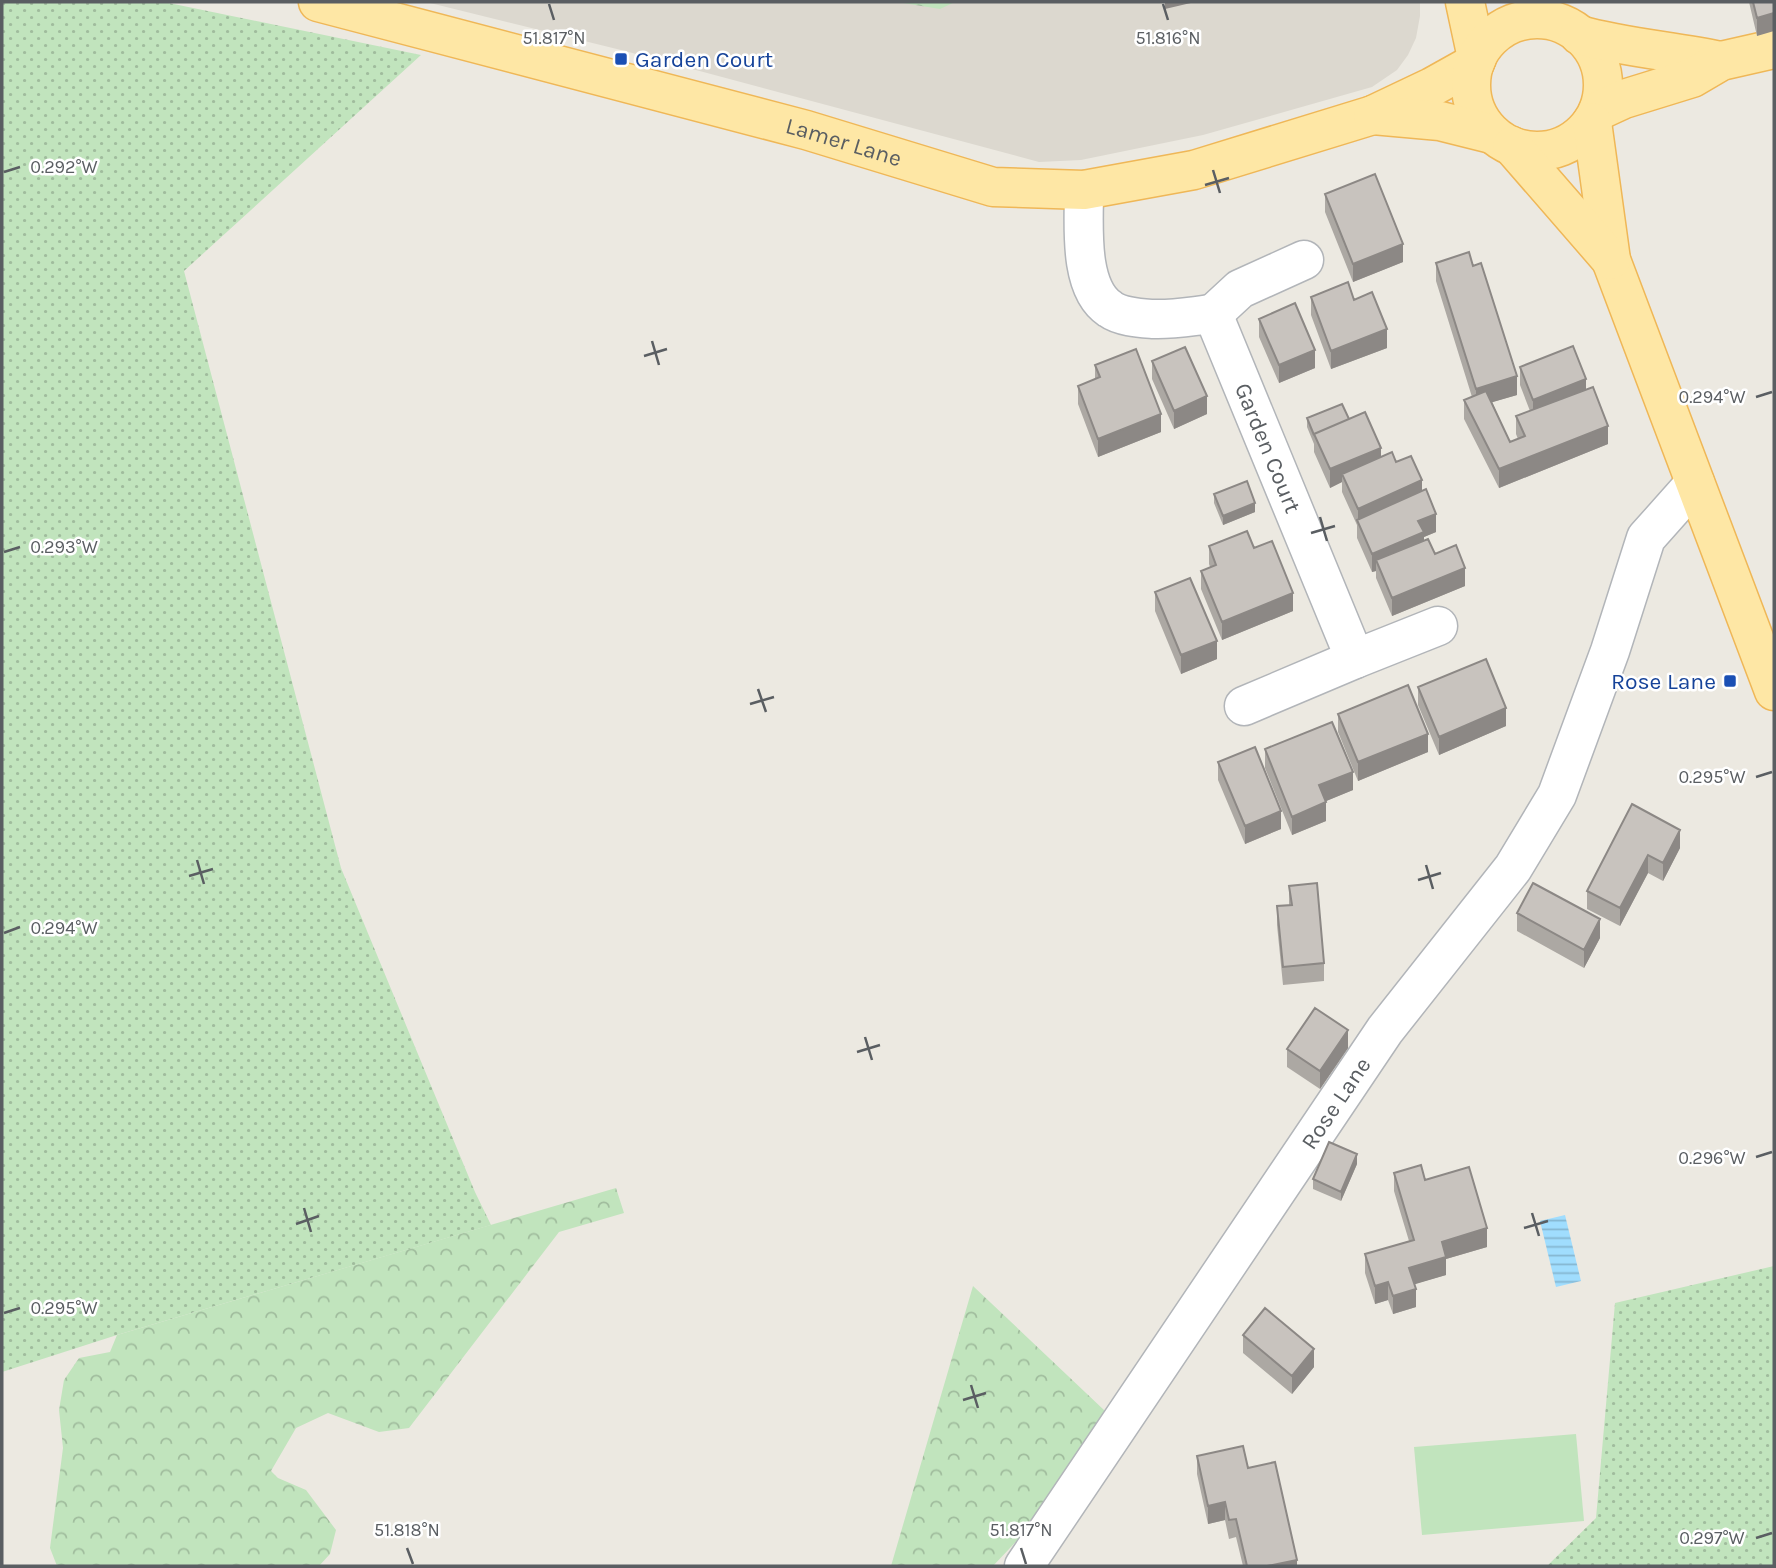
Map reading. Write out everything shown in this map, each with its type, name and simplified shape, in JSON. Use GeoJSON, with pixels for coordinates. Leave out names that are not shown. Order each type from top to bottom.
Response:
{"type":"FeatureCollection","features":[{"type":"Feature","properties":{"kind":"main road","name":"Lamer Lane"},"geometry":{"type":"LineString","coordinates":[[318,2],[806,130],[993,187],[1084,190],[1195,170],[1373,115],[1432,88],[1476,60]]}},
{"type":"Feature","properties":{"kind":"main road"},"geometry":{"type":"LineString","coordinates":[[1465,2],[1476,60]]}},
{"type":"Feature","properties":{"kind":"main road"},"geometry":{"type":"LineString","coordinates":[[1611,260],[1502,140],[1480,120],[1473,103],[1471,85],[1476,60],[1488,41],[1504,28],[1524,20],[1535,11],[1580,35],[1612,44],[1686,53],[1721,61]]}},
{"type":"Feature","properties":{"kind":"main road"},"geometry":{"type":"LineString","coordinates":[[1580,35],[1600,66],[1603,85],[1595,116],[1611,260],[1774,691]]}},
{"type":"Feature","properties":{"kind":"main road"},"geometry":{"type":"LineString","coordinates":[[1502,140],[1534,151],[1556,148],[1577,138],[1595,116],[1624,99],[1692,78],[1721,61],[1774,49]]}},
{"type":"Feature","properties":{"kind":"main road","name":"Lamer Lane"},"geometry":{"type":"LineString","coordinates":[[1373,115],[1440,121],[1502,140]]}},
{"type":"Feature","properties":{"kind":"street"},"geometry":{"type":"LineString","coordinates":[[1084,190],[1084,240],[1089,278],[1096,295],[1110,309],[1129,316],[1155,319],[1213,314],[1240,289],[1304,261]]}},
{"type":"Feature","properties":{"kind":"street","name":"Garden Court"},"geometry":{"type":"LineString","coordinates":[[1213,314],[1355,659]]}},
{"type":"Feature","properties":{"kind":"street","name":"Rose Lane"},"geometry":{"type":"LineString","coordinates":[[1024,1566],[1385,1030],[1513,868],[1557,795],[1610,651],[1646,538],[1695,483]]}},
{"type":"Feature","properties":{"kind":"street"},"geometry":{"type":"LineString","coordinates":[[1244,706],[1438,626]]}},
{"type":"Feature","properties":{"kind":"shaded area"},"geometry":{"type":"Polygon","coordinates":[[[426,2],[1420,2],[1420,16],[1416,38],[1408,55],[1397,70],[1372,87],[1203,135],[1081,160],[1039,162],[625,51],[426,2]]]}},
{"type":"Feature","properties":{"kind":"green space"},"geometry":{"type":"Polygon","coordinates":[[[2,2],[164,2],[421,55],[184,271],[341,868],[491,1225],[117,1335],[2,1372],[2,2]]]}},
{"type":"Feature","properties":{"kind":"green space"},"geometry":{"type":"Polygon","coordinates":[[[897,2],[955,2],[940,9],[897,2]]]}},
{"type":"Feature","properties":{"kind":"green space"},"geometry":{"type":"Polygon","coordinates":[[[616,1188],[624,1213],[559,1232],[409,1428],[379,1432],[328,1413],[296,1428],[271,1471],[278,1478],[306,1490],[336,1530],[330,1554],[319,1566],[57,1566],[50,1548],[63,1448],[59,1410],[64,1380],[79,1358],[110,1352],[117,1335],[616,1188]]]}},
{"type":"Feature","properties":{"kind":"green space"},"geometry":{"type":"Polygon","coordinates":[[[1774,1266],[1774,1566],[1547,1566],[1596,1518],[1615,1303],[1774,1266]]]}},
{"type":"Feature","properties":{"kind":"green space"},"geometry":{"type":"Polygon","coordinates":[[[973,1286],[1123,1428],[993,1566],[891,1566],[973,1286]]]}},
{"type":"Feature","properties":{"kind":"green space"},"geometry":{"type":"Polygon","coordinates":[[[1576,1434],[1584,1521],[1422,1535],[1414,1447],[1576,1434]]]}},
{"type":"Feature","properties":{"kind":"water"},"geometry":{"type":"Polygon","coordinates":[[[1565,1215],[1581,1281],[1556,1287],[1540,1221],[1565,1215]]]}},
{"type":"Feature","properties":{"kind":"building"},"geometry":{"type":"Polygon","coordinates":[[[1753,2],[1774,2],[1774,13],[1757,18],[1753,2]]]}},
{"type":"Feature","properties":{"kind":"building"},"geometry":{"type":"Polygon","coordinates":[[[1375,174],[1403,244],[1353,264],[1325,194],[1375,174]]]}},
{"type":"Feature","properties":{"kind":"building"},"geometry":{"type":"Polygon","coordinates":[[[1469,252],[1473,266],[1481,263],[1517,376],[1476,389],[1436,263],[1469,252]]]}},
{"type":"Feature","properties":{"kind":"building"},"geometry":{"type":"Polygon","coordinates":[[[1348,282],[1354,300],[1372,292],[1387,329],[1331,351],[1311,297],[1348,282]]]}},
{"type":"Feature","properties":{"kind":"building"},"geometry":{"type":"Polygon","coordinates":[[[1295,303],[1315,350],[1279,365],[1259,319],[1295,303]]]}},
{"type":"Feature","properties":{"kind":"building"},"geometry":{"type":"Polygon","coordinates":[[[1573,346],[1586,379],[1533,400],[1520,367],[1573,346]]]}},
{"type":"Feature","properties":{"kind":"building"},"geometry":{"type":"Polygon","coordinates":[[[1185,347],[1207,396],[1174,411],[1152,361],[1185,347]]]}},
{"type":"Feature","properties":{"kind":"building"},"geometry":{"type":"Polygon","coordinates":[[[1136,349],[1161,414],[1098,439],[1078,386],[1100,377],[1095,365],[1136,349]]]}},
{"type":"Feature","properties":{"kind":"building"},"geometry":{"type":"Polygon","coordinates":[[[1593,387],[1608,426],[1499,469],[1464,400],[1486,391],[1510,442],[1525,436],[1516,416],[1593,387]]]}},
{"type":"Feature","properties":{"kind":"building"},"geometry":{"type":"Polygon","coordinates":[[[1342,404],[1349,419],[1314,435],[1307,418],[1342,404]]]}},
{"type":"Feature","properties":{"kind":"building"},"geometry":{"type":"Polygon","coordinates":[[[1365,412],[1381,448],[1330,469],[1314,434],[1365,412]]]}},
{"type":"Feature","properties":{"kind":"building"},"geometry":{"type":"Polygon","coordinates":[[[1392,452],[1396,462],[1411,456],[1422,480],[1358,509],[1342,474],[1392,452]]]}},
{"type":"Feature","properties":{"kind":"building"},"geometry":{"type":"Polygon","coordinates":[[[1247,481],[1255,503],[1223,516],[1214,494],[1247,481]]]}},
{"type":"Feature","properties":{"kind":"building"},"geometry":{"type":"Polygon","coordinates":[[[1426,489],[1436,514],[1418,521],[1424,532],[1372,554],[1357,520],[1426,489]]]}},
{"type":"Feature","properties":{"kind":"building"},"geometry":{"type":"Polygon","coordinates":[[[1247,531],[1254,548],[1272,541],[1293,593],[1222,622],[1201,571],[1216,565],[1209,546],[1247,531]]]}},
{"type":"Feature","properties":{"kind":"building"},"geometry":{"type":"Polygon","coordinates":[[[1428,539],[1435,554],[1456,545],[1465,568],[1392,598],[1376,560],[1428,539]]]}},
{"type":"Feature","properties":{"kind":"building"},"geometry":{"type":"Polygon","coordinates":[[[1190,578],[1217,641],[1181,655],[1155,592],[1190,578]]]}},
{"type":"Feature","properties":{"kind":"building"},"geometry":{"type":"Polygon","coordinates":[[[1486,659],[1506,708],[1439,737],[1418,687],[1486,659]]]}},
{"type":"Feature","properties":{"kind":"building"},"geometry":{"type":"Polygon","coordinates":[[[1408,685],[1428,734],[1358,762],[1338,714],[1408,685]]]}},
{"type":"Feature","properties":{"kind":"building"},"geometry":{"type":"Polygon","coordinates":[[[1332,722],[1353,772],[1319,785],[1326,802],[1292,817],[1265,749],[1332,722]]]}},
{"type":"Feature","properties":{"kind":"building"},"geometry":{"type":"Polygon","coordinates":[[[1255,747],[1281,811],[1245,826],[1218,762],[1255,747]]]}},
{"type":"Feature","properties":{"kind":"building"},"geometry":{"type":"Polygon","coordinates":[[[1632,804],[1680,830],[1663,863],[1648,855],[1620,908],[1587,891],[1632,804]]]}},
{"type":"Feature","properties":{"kind":"building"},"geometry":{"type":"Polygon","coordinates":[[[1317,883],[1324,963],[1283,967],[1277,906],[1292,905],[1289,886],[1317,883]]]}},
{"type":"Feature","properties":{"kind":"building"},"geometry":{"type":"Polygon","coordinates":[[[1533,883],[1600,919],[1584,950],[1517,913],[1533,883]]]}},
{"type":"Feature","properties":{"kind":"building"},"geometry":{"type":"Polygon","coordinates":[[[1315,1008],[1348,1030],[1320,1071],[1287,1049],[1315,1008]]]}},
{"type":"Feature","properties":{"kind":"building"},"geometry":{"type":"Polygon","coordinates":[[[1329,1142],[1357,1154],[1341,1192],[1313,1179],[1329,1142]]]}},
{"type":"Feature","properties":{"kind":"building"},"geometry":{"type":"Polygon","coordinates":[[[1421,1165],[1425,1180],[1469,1167],[1487,1228],[1442,1242],[1446,1257],[1409,1268],[1416,1289],[1393,1296],[1388,1282],[1375,1286],[1365,1254],[1414,1240],[1394,1173],[1421,1165]]]}},
{"type":"Feature","properties":{"kind":"building"},"geometry":{"type":"Polygon","coordinates":[[[1265,1308],[1314,1349],[1292,1376],[1243,1335],[1265,1308]]]}},
{"type":"Feature","properties":{"kind":"building"},"geometry":{"type":"Polygon","coordinates":[[[1243,1446],[1248,1468],[1275,1462],[1297,1560],[1267,1566],[1247,1566],[1236,1519],[1229,1520],[1225,1502],[1208,1506],[1197,1456],[1243,1446]]]}},
{"type":"Feature","properties":{"kind":"place","name":"Garden Court"},"geometry":{"type":"Point","coordinates":[621,59]}},
{"type":"Feature","properties":{"kind":"place","name":"Rose Lane"},"geometry":{"type":"Point","coordinates":[1730,681]}}]}
